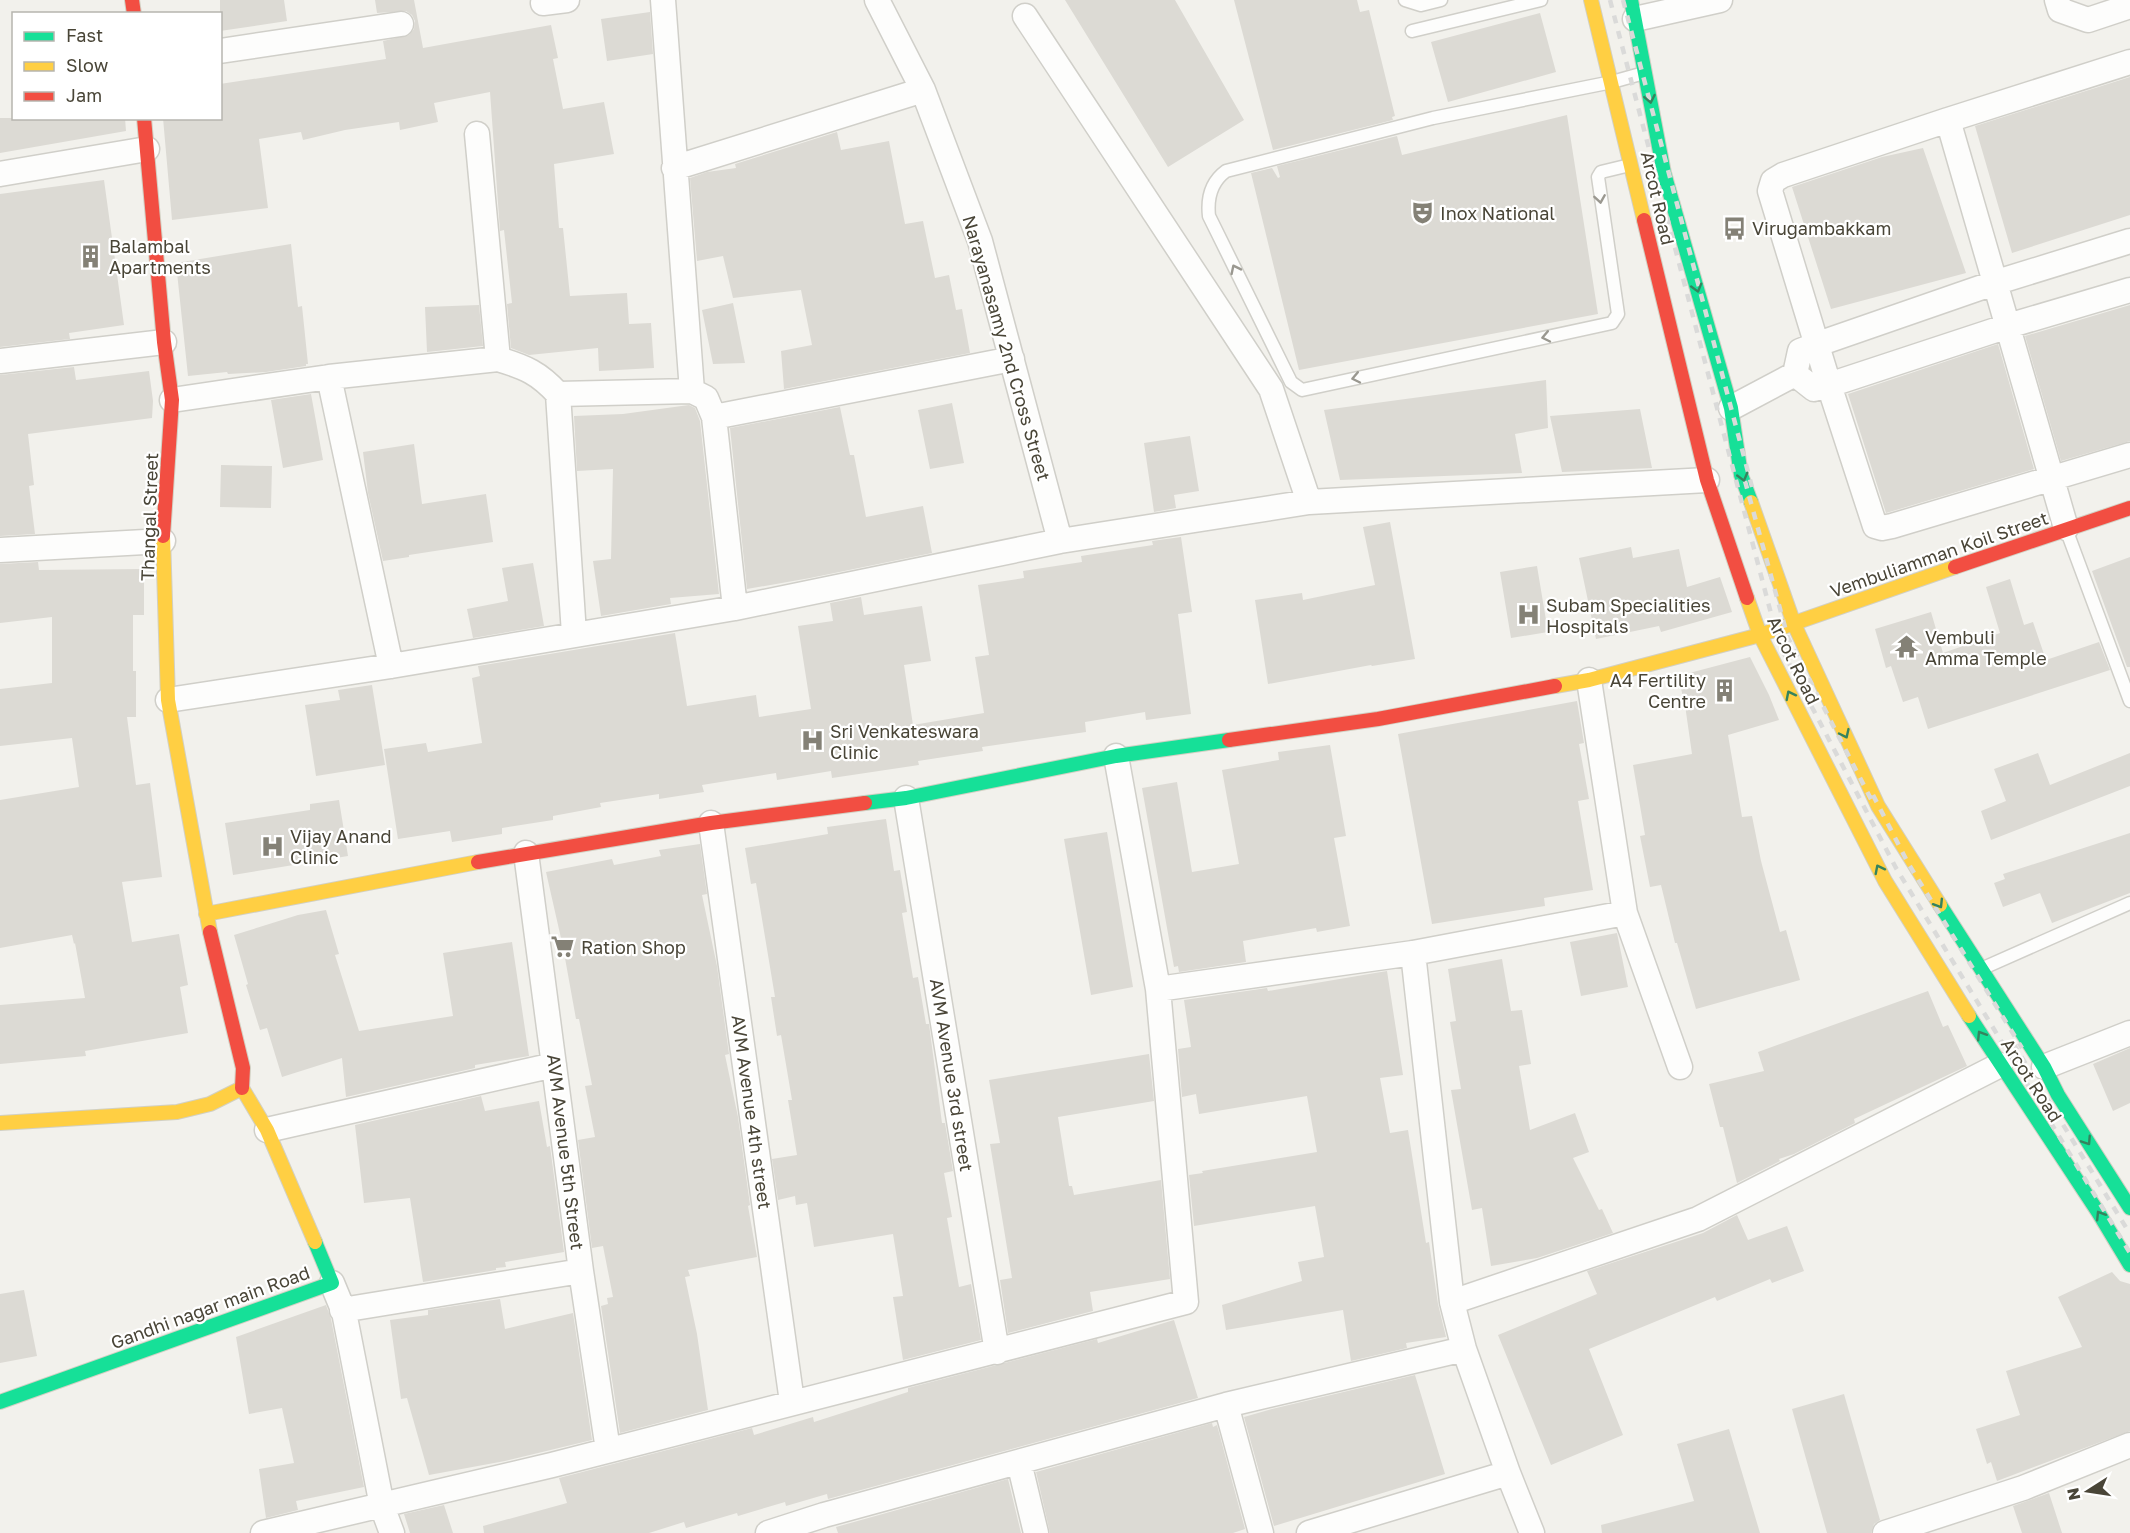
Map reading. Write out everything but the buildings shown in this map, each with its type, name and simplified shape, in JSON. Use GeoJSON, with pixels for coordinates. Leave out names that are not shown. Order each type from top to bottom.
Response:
{"type":"FeatureCollection","features":[{"type":"Feature","properties":{"kind":"street"},"geometry":{"type":"LineString","coordinates":[[543,3],[567,0]]}},
{"type":"Feature","properties":{"kind":"street"},"geometry":{"type":"LineString","coordinates":[[663,0],[692,391]]}},
{"type":"Feature","properties":{"kind":"street","name":"Narayanasamy 2nd Cross Street"},"geometry":{"type":"LineString","coordinates":[[877,0],[923,90],[980,241],[1060,541]]}},
{"type":"Feature","properties":{"kind":"street","name":"Arcot Road"},"geometry":{"type":"LineString","coordinates":[[1591,0],[1707,480],[1760,635],[1885,880],[2000,1065],[2098,1212],[2130,1265]]}},
{"type":"Feature","properties":{"kind":"street"},"geometry":{"type":"LineString","coordinates":[[1633,10],[1720,0]]}},
{"type":"Feature","properties":{"kind":"street"},"geometry":{"type":"LineString","coordinates":[[2057,0],[2060,10],[2088,20],[2130,6]]}},
{"type":"Feature","properties":{"kind":"street","name":"Arcot Road"},"geometry":{"type":"LineString","coordinates":[[1633,10],[1664,173],[1731,408],[1741,475],[1794,624],[1878,806],[1980,970],[2044,1067],[2058,1095],[2130,1208]]}},
{"type":"Feature","properties":{"kind":"street"},"geometry":{"type":"LineString","coordinates":[[1025,16],[1270,389],[1309,502]]}},
{"type":"Feature","properties":{"kind":"street"},"geometry":{"type":"LineString","coordinates":[[222,51],[401,24]]}},
{"type":"Feature","properties":{"kind":"street"},"geometry":{"type":"LineString","coordinates":[[2130,62],[1783,175],[1773,181],[1770,191],[1875,526],[1882,528],[1892,526],[2130,455]]}},
{"type":"Feature","properties":{"kind":"street"},"geometry":{"type":"LineString","coordinates":[[675,168],[923,90]]}},
{"type":"Feature","properties":{"kind":"street","name":"Thangal Street"},"geometry":{"type":"LineString","coordinates":[[144,120],[164,342],[172,400],[163,541],[168,700],[206,914],[243,1068],[242,1088]]}},
{"type":"Feature","properties":{"kind":"street"},"geometry":{"type":"LineString","coordinates":[[1948,120],[2066,528]]}},
{"type":"Feature","properties":{"kind":"street"},"geometry":{"type":"LineString","coordinates":[[477,134],[498,359]]}},
{"type":"Feature","properties":{"kind":"street"},"geometry":{"type":"LineString","coordinates":[[0,174],[147,149]]}},
{"type":"Feature","properties":{"kind":"street"},"geometry":{"type":"LineString","coordinates":[[1731,408],[1795,374],[1800,351],[1994,283],[2130,241]]}},
{"type":"Feature","properties":{"kind":"street"},"geometry":{"type":"LineString","coordinates":[[1795,374],[1814,389],[2008,326],[2130,290]]}},
{"type":"Feature","properties":{"kind":"street"},"geometry":{"type":"LineString","coordinates":[[0,361],[164,342]]}},
{"type":"Feature","properties":{"kind":"street"},"geometry":{"type":"LineString","coordinates":[[172,400],[329,376],[498,359],[524,367],[543,378],[558,394],[574,634]]}},
{"type":"Feature","properties":{"kind":"street"},"geometry":{"type":"LineString","coordinates":[[714,417],[1012,359]]}},
{"type":"Feature","properties":{"kind":"street"},"geometry":{"type":"LineString","coordinates":[[329,376],[391,666]]}},
{"type":"Feature","properties":{"kind":"street"},"geometry":{"type":"LineString","coordinates":[[558,394],[692,391],[706,398],[714,417],[735,608]]}},
{"type":"Feature","properties":{"kind":"street"},"geometry":{"type":"LineString","coordinates":[[168,700],[391,666],[735,608],[1060,541],[1309,502],[1707,480]]}},
{"type":"Feature","properties":{"kind":"street","name":"Vembuliamman Koil Street"},"geometry":{"type":"LineString","coordinates":[[206,914],[526,853],[711,823],[906,798],[1116,756],[1378,719],[1589,680],[1760,635],[2066,528],[2130,508]]}},
{"type":"Feature","properties":{"kind":"street"},"geometry":{"type":"LineString","coordinates":[[0,550],[163,541]]}},
{"type":"Feature","properties":{"kind":"street"},"geometry":{"type":"LineString","coordinates":[[1589,680],[1625,913],[1680,1067]]}},
{"type":"Feature","properties":{"kind":"street"},"geometry":{"type":"LineString","coordinates":[[263,1533],[608,1450],[1186,1302],[1158,989],[1116,756]]}},
{"type":"Feature","properties":{"kind":"street","name":"AVM Avenue 3rd street"},"geometry":{"type":"LineString","coordinates":[[906,798],[997,1352]]}},
{"type":"Feature","properties":{"kind":"street","name":"AVM Avenue 4th street"},"geometry":{"type":"LineString","coordinates":[[711,823],[792,1402]]}},
{"type":"Feature","properties":{"kind":"street","name":"AVM Avenue 5th Street"},"geometry":{"type":"LineString","coordinates":[[526,853],[581,1271],[608,1450]]}},
{"type":"Feature","properties":{"kind":"street"},"geometry":{"type":"LineString","coordinates":[[1158,989],[1413,953],[1625,913]]}},
{"type":"Feature","properties":{"kind":"street"},"geometry":{"type":"LineString","coordinates":[[1413,953],[1452,1302],[1464,1349],[1532,1533]]}},
{"type":"Feature","properties":{"kind":"street"},"geometry":{"type":"LineString","coordinates":[[2044,1067],[2130,1033]]}},
{"type":"Feature","properties":{"kind":"street"},"geometry":{"type":"LineString","coordinates":[[267,1130],[554,1065]]}},
{"type":"Feature","properties":{"kind":"street"},"geometry":{"type":"LineString","coordinates":[[1452,1302],[1698,1219],[2000,1065]]}},
{"type":"Feature","properties":{"kind":"street"},"geometry":{"type":"LineString","coordinates":[[0,1123],[177,1113],[212,1105],[242,1088]]}},
{"type":"Feature","properties":{"kind":"street","name":"Gandhi nagar main Road"},"geometry":{"type":"LineString","coordinates":[[0,1401],[332,1283],[267,1130],[242,1088]]}},
{"type":"Feature","properties":{"kind":"street"},"geometry":{"type":"LineString","coordinates":[[342,1310],[581,1271]]}},
{"type":"Feature","properties":{"kind":"street"},"geometry":{"type":"LineString","coordinates":[[332,1283],[342,1310],[382,1506],[392,1533]]}},
{"type":"Feature","properties":{"kind":"street"},"geometry":{"type":"LineString","coordinates":[[768,1533],[827,1524],[1019,1462],[1227,1406],[1464,1349]]}},
{"type":"Feature","properties":{"kind":"street"},"geometry":{"type":"LineString","coordinates":[[1227,1406],[1261,1533]]}},
{"type":"Feature","properties":{"kind":"street"},"geometry":{"type":"LineString","coordinates":[[1885,1533],[2023,1488],[2130,1445]]}},
{"type":"Feature","properties":{"kind":"street"},"geometry":{"type":"LineString","coordinates":[[1019,1462],[1036,1533]]}},
{"type":"Feature","properties":{"kind":"street"},"geometry":{"type":"LineString","coordinates":[[1309,1533],[1508,1473]]}},
{"type":"Feature","properties":{"kind":"lane"},"geometry":{"type":"LineString","coordinates":[[1405,0],[1422,5],[1441,0]]}},
{"type":"Feature","properties":{"kind":"lane"},"geometry":{"type":"LineString","coordinates":[[1412,31],[1541,0]]}},
{"type":"Feature","properties":{"kind":"lane"},"geometry":{"type":"LineString","coordinates":[[1631,165],[1601,172],[1598,177],[1618,314],[1612,323],[1302,390],[1291,382],[1209,216],[1207,202],[1217,178],[1226,171],[1433,118],[1612,82],[1645,73]]}},
{"type":"Feature","properties":{"kind":"lane"},"geometry":{"type":"LineString","coordinates":[[2066,528],[2130,701]]}},
{"type":"Feature","properties":{"kind":"lane"},"geometry":{"type":"LineString","coordinates":[[1980,970],[2130,903]]}},
{"type":"Feature","properties":{"kind":"railway"},"geometry":{"type":"LineString","coordinates":[[1610,0],[1779,644],[1896,868],[2130,1253]]}},
{"type":"Feature","properties":{"kind":"railway"},"geometry":{"type":"LineString","coordinates":[[1623,0],[1752,487]]}},
{"type":"Feature","properties":{"kind":"railway"},"geometry":{"type":"LineString","coordinates":[[1745,481],[1788,638],[1874,805]]}},
{"type":"Feature","properties":{"kind":"railway"},"geometry":{"type":"LineString","coordinates":[[1873,795],[1908,863],[2022,1048]]}},
{"type":"Feature","properties":{"kind":"railway"},"geometry":{"type":"LineString","coordinates":[[2013,1043],[2130,1234]]}},
{"type":"Feature","properties":{"kind":"traffic: fast"},"geometry":{"type":"LineString","coordinates":[[1631,0],[1664,173],[1731,408],[1741,475],[1751,502]]}},
{"type":"Feature","properties":{"kind":"traffic: fast"},"geometry":{"type":"LineString","coordinates":[[865,803],[906,798],[1116,756],[1229,740]]}},
{"type":"Feature","properties":{"kind":"traffic: fast"},"geometry":{"type":"LineString","coordinates":[[1940,905],[2044,1067],[2058,1095],[2130,1208]]}},
{"type":"Feature","properties":{"kind":"traffic: fast"},"geometry":{"type":"LineString","coordinates":[[1969,1016],[2098,1212],[2130,1265]]}},
{"type":"Feature","properties":{"kind":"traffic: fast"},"geometry":{"type":"LineString","coordinates":[[0,1402],[332,1283],[315,1242]]}},
{"type":"Feature","properties":{"kind":"traffic: slow"},"geometry":{"type":"LineString","coordinates":[[1591,0],[1644,220]]}},
{"type":"Feature","properties":{"kind":"traffic: slow"},"geometry":{"type":"LineString","coordinates":[[1751,502],[1794,624],[1878,806],[1940,905]]}},
{"type":"Feature","properties":{"kind":"traffic: slow"},"geometry":{"type":"LineString","coordinates":[[163,536],[168,700],[210,932]]}},
{"type":"Feature","properties":{"kind":"traffic: slow"},"geometry":{"type":"LineString","coordinates":[[1555,686],[1589,680],[1760,635],[1955,567]]}},
{"type":"Feature","properties":{"kind":"traffic: slow"},"geometry":{"type":"LineString","coordinates":[[1747,598],[1760,635],[1885,881],[1969,1016]]}},
{"type":"Feature","properties":{"kind":"traffic: slow"},"geometry":{"type":"LineString","coordinates":[[206,914],[478,862]]}},
{"type":"Feature","properties":{"kind":"traffic: slow"},"geometry":{"type":"LineString","coordinates":[[0,1123],[177,1112],[210,1104],[242,1088]]}},
{"type":"Feature","properties":{"kind":"traffic: slow"},"geometry":{"type":"LineString","coordinates":[[242,1088],[267,1130],[315,1242]]}},
{"type":"Feature","properties":{"kind":"traffic: jam"},"geometry":{"type":"LineString","coordinates":[[132,0],[134,12]]}},
{"type":"Feature","properties":{"kind":"traffic: jam"},"geometry":{"type":"LineString","coordinates":[[144,120],[164,342],[172,400],[163,536]]}},
{"type":"Feature","properties":{"kind":"traffic: jam"},"geometry":{"type":"LineString","coordinates":[[1644,220],[1707,480],[1747,598]]}},
{"type":"Feature","properties":{"kind":"traffic: jam"},"geometry":{"type":"LineString","coordinates":[[1955,567],[2130,508]]}},
{"type":"Feature","properties":{"kind":"traffic: jam"},"geometry":{"type":"LineString","coordinates":[[1229,740],[1378,719],[1555,686]]}},
{"type":"Feature","properties":{"kind":"traffic: jam"},"geometry":{"type":"LineString","coordinates":[[478,862],[711,823],[865,803]]}},
{"type":"Feature","properties":{"kind":"traffic: jam"},"geometry":{"type":"LineString","coordinates":[[210,932],[243,1068],[242,1088]]}},
{"type":"Feature","properties":{"kind":"place","name":"Inox National"},"geometry":{"type":"Point","coordinates":[1422,213]}},
{"type":"Feature","properties":{"kind":"place","name":"Virugambakkam"},"geometry":{"type":"Point","coordinates":[1734,228]}},
{"type":"Feature","properties":{"kind":"place","name":"Balambal Apartments"},"geometry":{"type":"Point","coordinates":[91,256]}},
{"type":"Feature","properties":{"kind":"place","name":"Subam Specialities Hospitals"},"geometry":{"type":"Point","coordinates":[1528,615]}},
{"type":"Feature","properties":{"kind":"place","name":"Vembuli Amma Temple"},"geometry":{"type":"Point","coordinates":[1907,647]}},
{"type":"Feature","properties":{"kind":"place","name":"A4 Fertility Centre"},"geometry":{"type":"Point","coordinates":[1724,690]}},
{"type":"Feature","properties":{"kind":"place","name":"Sri Venkateswara Clinic"},"geometry":{"type":"Point","coordinates":[812,741]}},
{"type":"Feature","properties":{"kind":"place","name":"Vijay Anand Clinic"},"geometry":{"type":"Point","coordinates":[272,846]}},
{"type":"Feature","properties":{"kind":"place","name":"Ration Shop"},"geometry":{"type":"Point","coordinates":[563,947]}}]}
